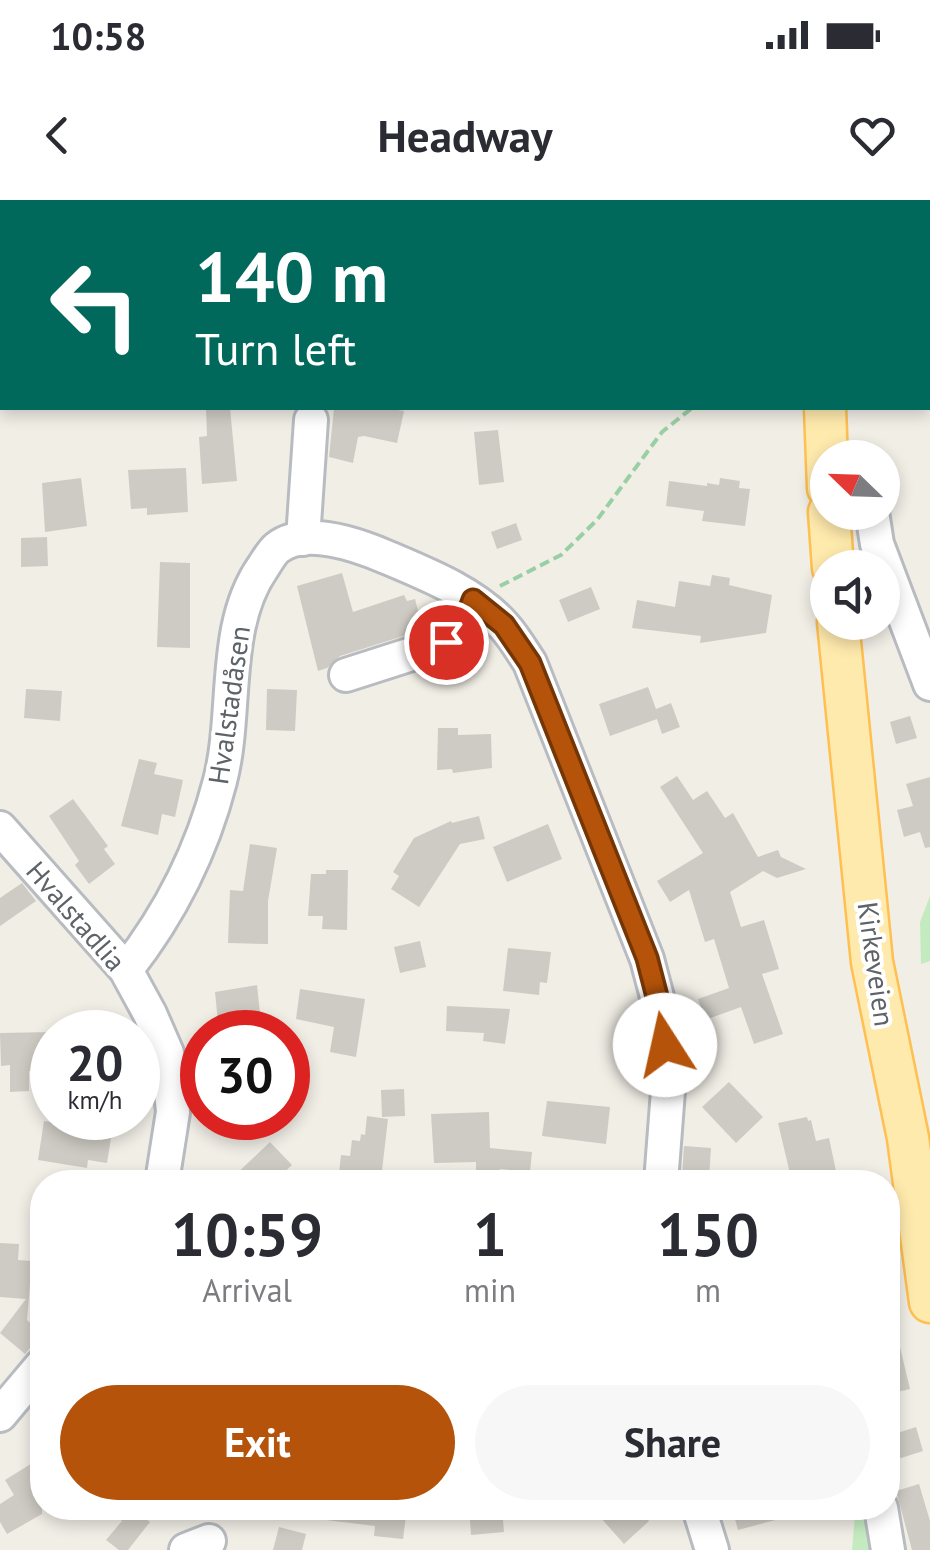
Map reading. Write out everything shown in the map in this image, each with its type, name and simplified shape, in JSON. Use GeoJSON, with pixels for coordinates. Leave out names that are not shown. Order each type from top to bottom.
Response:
{"type":"FeatureCollection","features":[{"type":"Feature","properties":{"kind":"main road"},"geometry":{"type":"LineString","coordinates":[[824,410],[826,440]]}},
{"type":"Feature","properties":{"kind":"main road","name":"Kirkeveien"},"geometry":{"type":"LineString","coordinates":[[840,640],[872,962],[908,1138],[930,1302]]}},
{"type":"Feature","properties":{"kind":"street"},"geometry":{"type":"LineString","coordinates":[[311,420],[302,539],[330,538],[418,570],[473,600],[504,625],[530,663],[647,958],[661,1012],[669,1078],[662,1170]]}},
{"type":"Feature","properties":{"kind":"street"},"geometry":{"type":"LineString","coordinates":[[875,530],[930,684]]}},
{"type":"Feature","properties":{"kind":"street","name":"Hvalstadåsen"},"geometry":{"type":"LineString","coordinates":[[126,970],[155,934],[205,832],[221,777],[240,619],[254,581],[277,547],[302,539]]}},
{"type":"Feature","properties":{"kind":"street"},"geometry":{"type":"LineString","coordinates":[[346,676],[446,642],[462,630],[473,600]]}},
{"type":"Feature","properties":{"kind":"street","name":"Hvalstadlia"},"geometry":{"type":"LineString","coordinates":[[0,828],[126,970],[167,1053],[173,1112],[164,1170]]}},
{"type":"Feature","properties":{"kind":"street"},"geometry":{"type":"LineString","coordinates":[[0,1415],[30,1379]]}},
{"type":"Feature","properties":{"kind":"street"},"geometry":{"type":"LineString","coordinates":[[703,1520],[712,1550]]}},
{"type":"Feature","properties":{"kind":"street"},"geometry":{"type":"LineString","coordinates":[[883,1520],[888,1550]]}},
{"type":"Feature","properties":{"kind":"path"},"geometry":{"type":"LineString","coordinates":[[473,600],[561,556],[597,520],[662,432],[690,410]]}},
{"type":"Feature","properties":{"kind":"green space"},"geometry":{"type":"Polygon","coordinates":[[[930,896],[930,961],[921,964],[920,922],[930,896]]]}},
{"type":"Feature","properties":{"kind":"green space"},"geometry":{"type":"Polygon","coordinates":[[[855,1520],[876,1520],[890,1550],[852,1550],[855,1520]]]}},
{"type":"Feature","properties":{"kind":"building"},"geometry":{"type":"Polygon","coordinates":[[[206,410],[230,410],[237,481],[202,484],[199,437],[207,436],[206,410]]]}},
{"type":"Feature","properties":{"kind":"building"},"geometry":{"type":"Polygon","coordinates":[[[334,410],[404,411],[397,443],[358,437],[353,463],[329,457],[334,410]]]}},
{"type":"Feature","properties":{"kind":"building"},"geometry":{"type":"Polygon","coordinates":[[[498,430],[504,482],[479,485],[474,432],[498,430]]]}},
{"type":"Feature","properties":{"kind":"building"},"geometry":{"type":"Polygon","coordinates":[[[186,468],[188,512],[147,515],[147,508],[131,509],[128,470],[186,468]]]}},
{"type":"Feature","properties":{"kind":"building"},"geometry":{"type":"Polygon","coordinates":[[[81,478],[87,526],[45,532],[42,483],[81,478]]]}},
{"type":"Feature","properties":{"kind":"building"},"geometry":{"type":"Polygon","coordinates":[[[720,478],[740,481],[739,488],[750,489],[745,526],[702,521],[704,511],[666,506],[669,481],[707,486],[719,485],[720,478]]]}},
{"type":"Feature","properties":{"kind":"building"},"geometry":{"type":"Polygon","coordinates":[[[516,523],[522,540],[497,549],[491,532],[516,523]]]}},
{"type":"Feature","properties":{"kind":"building"},"geometry":{"type":"Polygon","coordinates":[[[47,537],[48,566],[21,567],[21,538],[47,537]]]}},
{"type":"Feature","properties":{"kind":"building"},"geometry":{"type":"Polygon","coordinates":[[[160,562],[190,563],[190,648],[157,647],[160,562]]]}},
{"type":"Feature","properties":{"kind":"building"},"geometry":{"type":"Polygon","coordinates":[[[342,573],[353,612],[404,595],[407,601],[415,599],[420,618],[413,620],[416,632],[340,656],[318,671],[297,586],[342,573]]]}},
{"type":"Feature","properties":{"kind":"building"},"geometry":{"type":"Polygon","coordinates":[[[712,575],[730,578],[729,585],[772,595],[766,633],[700,643],[701,636],[632,628],[637,600],[675,607],[679,581],[710,586],[712,575]]]}},
{"type":"Feature","properties":{"kind":"building"},"geometry":{"type":"Polygon","coordinates":[[[591,587],[600,609],[568,622],[559,600],[591,587]]]}},
{"type":"Feature","properties":{"kind":"building"},"geometry":{"type":"Polygon","coordinates":[[[648,687],[656,709],[671,703],[680,727],[662,734],[657,719],[610,736],[599,704],[648,687]]]}},
{"type":"Feature","properties":{"kind":"building"},"geometry":{"type":"Polygon","coordinates":[[[26,689],[62,691],[60,721],[24,718],[26,689]]]}},
{"type":"Feature","properties":{"kind":"building"},"geometry":{"type":"Polygon","coordinates":[[[267,689],[297,690],[295,731],[266,730],[267,689]]]}},
{"type":"Feature","properties":{"kind":"building"},"geometry":{"type":"Polygon","coordinates":[[[910,716],[917,738],[896,744],[890,722],[910,716]]]}},
{"type":"Feature","properties":{"kind":"building"},"geometry":{"type":"Polygon","coordinates":[[[438,728],[458,728],[458,735],[491,734],[492,768],[453,773],[452,769],[437,770],[438,728]]]}},
{"type":"Feature","properties":{"kind":"building"},"geometry":{"type":"Polygon","coordinates":[[[139,759],[157,763],[154,774],[183,780],[175,817],[162,814],[158,835],[121,826],[139,759]]]}},
{"type":"Feature","properties":{"kind":"building"},"geometry":{"type":"Polygon","coordinates":[[[677,776],[693,800],[707,791],[725,818],[733,813],[758,857],[778,850],[781,857],[806,869],[777,878],[763,871],[730,892],[741,927],[764,920],[779,969],[762,974],[783,1034],[754,1044],[741,1007],[705,1020],[698,999],[729,988],[714,939],[705,942],[689,890],[670,902],[657,881],[703,853],[660,787],[677,776]]]}},
{"type":"Feature","properties":{"kind":"building"},"geometry":{"type":"Polygon","coordinates":[[[930,777],[930,847],[925,848],[920,832],[904,837],[897,810],[913,806],[906,784],[930,777]]]}},
{"type":"Feature","properties":{"kind":"building"},"geometry":{"type":"Polygon","coordinates":[[[73,799],[108,846],[104,849],[115,864],[89,884],[75,865],[79,861],[49,816],[73,799]]]}},
{"type":"Feature","properties":{"kind":"building"},"geometry":{"type":"Polygon","coordinates":[[[479,816],[485,839],[460,844],[419,907],[391,889],[399,876],[393,872],[414,838],[451,821],[479,816]]]}},
{"type":"Feature","properties":{"kind":"building"},"geometry":{"type":"Polygon","coordinates":[[[548,824],[562,859],[507,882],[493,847],[548,824]]]}},
{"type":"Feature","properties":{"kind":"building"},"geometry":{"type":"Polygon","coordinates":[[[250,844],[277,848],[268,901],[268,944],[228,943],[230,890],[243,891],[250,844]]]}},
{"type":"Feature","properties":{"kind":"building"},"geometry":{"type":"Polygon","coordinates":[[[326,870],[348,870],[347,930],[322,929],[323,916],[308,916],[311,874],[326,874],[326,870]]]}},
{"type":"Feature","properties":{"kind":"building"},"geometry":{"type":"Polygon","coordinates":[[[22,883],[36,901],[0,926],[0,898],[22,883]]]}},
{"type":"Feature","properties":{"kind":"building"},"geometry":{"type":"Polygon","coordinates":[[[420,941],[426,967],[400,973],[394,947],[420,941]]]}},
{"type":"Feature","properties":{"kind":"building"},"geometry":{"type":"Polygon","coordinates":[[[508,948],[551,952],[547,983],[540,982],[539,995],[503,991],[508,948]]]}},
{"type":"Feature","properties":{"kind":"building"},"geometry":{"type":"Polygon","coordinates":[[[257,985],[260,1010],[217,1010],[215,992],[257,985]]]}},
{"type":"Feature","properties":{"kind":"building"},"geometry":{"type":"Polygon","coordinates":[[[300,989],[365,999],[356,1057],[330,1052],[334,1027],[310,1022],[310,1010],[297,1010],[300,989]]]}},
{"type":"Feature","properties":{"kind":"building"},"geometry":{"type":"Polygon","coordinates":[[[447,1006],[510,1009],[505,1044],[483,1041],[484,1033],[446,1031],[447,1006]]]}},
{"type":"Feature","properties":{"kind":"building"},"geometry":{"type":"Polygon","coordinates":[[[30,1032],[29,1091],[10,1092],[10,1065],[1,1066],[0,1033],[30,1032]]]}},
{"type":"Feature","properties":{"kind":"building"},"geometry":{"type":"Polygon","coordinates":[[[729,1082],[763,1117],[736,1143],[702,1107],[729,1082]]]}},
{"type":"Feature","properties":{"kind":"building"},"geometry":{"type":"Polygon","coordinates":[[[404,1089],[405,1116],[382,1117],[381,1090],[404,1089]]]}},
{"type":"Feature","properties":{"kind":"building"},"geometry":{"type":"Polygon","coordinates":[[[547,1101],[610,1107],[606,1144],[542,1136],[547,1101]]]}},
{"type":"Feature","properties":{"kind":"building"},"geometry":{"type":"Polygon","coordinates":[[[489,1112],[490,1148],[532,1152],[530,1170],[476,1170],[476,1162],[434,1163],[431,1114],[489,1112]]]}},
{"type":"Feature","properties":{"kind":"building"},"geometry":{"type":"Polygon","coordinates":[[[367,1116],[388,1119],[382,1170],[339,1170],[341,1155],[350,1156],[352,1140],[360,1141],[361,1134],[365,1135],[367,1116]]]}},
{"type":"Feature","properties":{"kind":"building"},"geometry":{"type":"Polygon","coordinates":[[[807,1117],[811,1120],[816,1141],[829,1138],[836,1170],[789,1170],[778,1123],[807,1117]]]}},
{"type":"Feature","properties":{"kind":"building"},"geometry":{"type":"Polygon","coordinates":[[[41,1140],[111,1140],[107,1163],[88,1160],[87,1168],[38,1160],[41,1140]]]}},
{"type":"Feature","properties":{"kind":"building"},"geometry":{"type":"Polygon","coordinates":[[[270,1142],[292,1165],[287,1170],[241,1170],[270,1142]]]}},
{"type":"Feature","properties":{"kind":"building"},"geometry":{"type":"Polygon","coordinates":[[[684,1146],[711,1148],[710,1170],[682,1170],[684,1146]]]}},
{"type":"Feature","properties":{"kind":"building"},"geometry":{"type":"Polygon","coordinates":[[[0,1243],[19,1244],[18,1260],[30,1261],[30,1348],[25,1354],[0,1333],[26,1299],[0,1297],[0,1243]]]}},
{"type":"Feature","properties":{"kind":"building"},"geometry":{"type":"Polygon","coordinates":[[[900,1347],[910,1389],[900,1391],[900,1347]]]}},
{"type":"Feature","properties":{"kind":"building"},"geometry":{"type":"Polygon","coordinates":[[[916,1427],[923,1451],[900,1458],[900,1432],[916,1427]]]}},
{"type":"Feature","properties":{"kind":"building"},"geometry":{"type":"Polygon","coordinates":[[[30,1464],[32,1520],[7,1534],[0,1522],[0,1504],[14,1495],[5,1480],[30,1464]]]}},
{"type":"Feature","properties":{"kind":"building"},"geometry":{"type":"Polygon","coordinates":[[[919,1484],[930,1521],[930,1550],[912,1550],[900,1506],[900,1490],[919,1484]]]}},
{"type":"Feature","properties":{"kind":"building"},"geometry":{"type":"Polygon","coordinates":[[[326,1520],[405,1520],[403,1539],[374,1536],[375,1526],[326,1520]]]}},
{"type":"Feature","properties":{"kind":"building"},"geometry":{"type":"Polygon","coordinates":[[[470,1520],[503,1520],[504,1532],[471,1535],[470,1520]]]}},
{"type":"Feature","properties":{"kind":"building"},"geometry":{"type":"Polygon","coordinates":[[[603,1520],[648,1520],[649,1521],[624,1544],[603,1520]]]}},
{"type":"Feature","properties":{"kind":"building"},"geometry":{"type":"Polygon","coordinates":[[[735,1520],[776,1520],[738,1530],[735,1520]]]}},
{"type":"Feature","properties":{"kind":"building"},"geometry":{"type":"Polygon","coordinates":[[[122,1521],[150,1522],[128,1550],[119,1550],[106,1540],[122,1521]]]}},
{"type":"Feature","properties":{"kind":"building"},"geometry":{"type":"Polygon","coordinates":[[[279,1527],[306,1534],[302,1550],[273,1550],[279,1527]]]}},
{"type":"Feature","properties":{"kind":"route"},"geometry":{"type":"LineString","coordinates":[[446,642],[462,630],[473,600],[504,625],[530,663],[647,958],[665,1045]]}}]}
